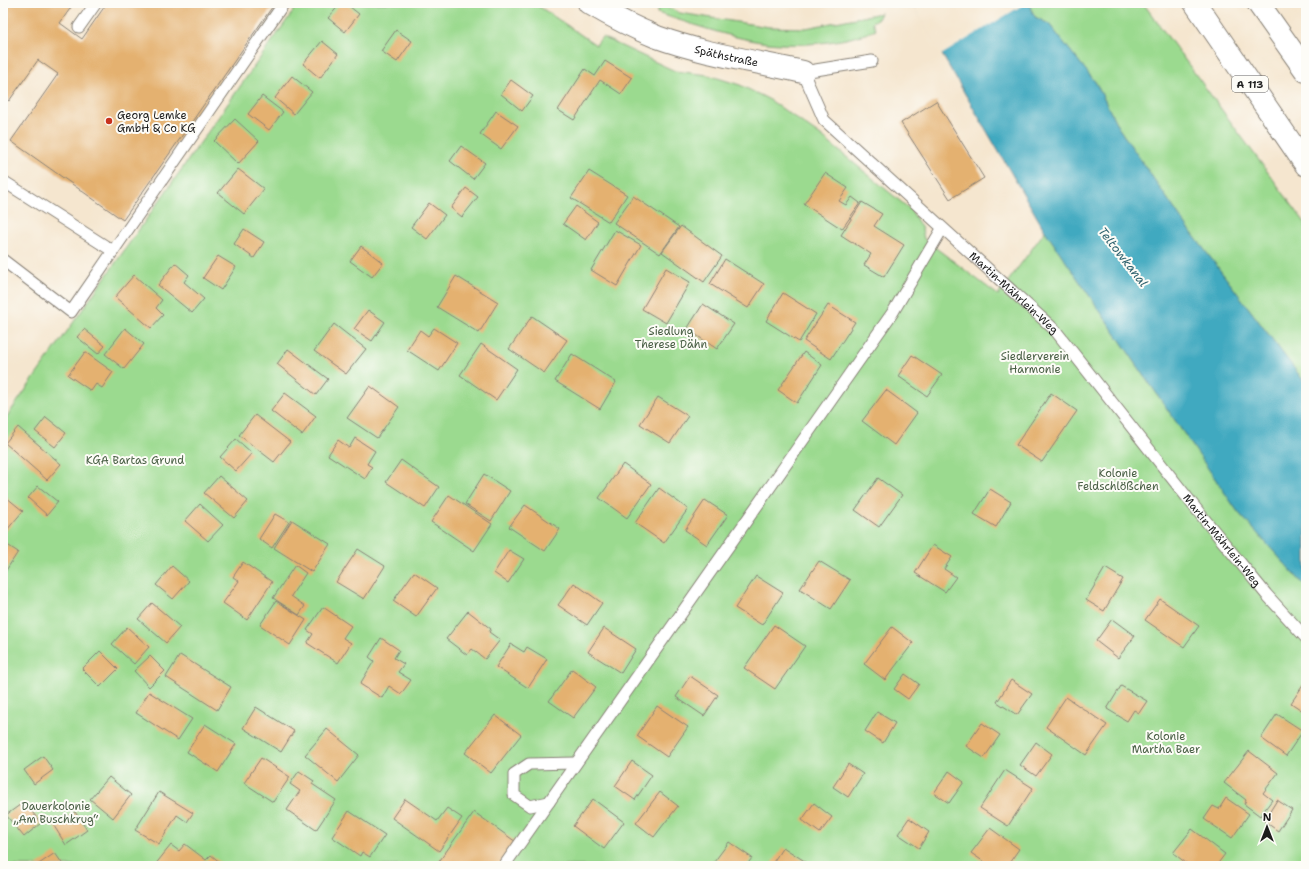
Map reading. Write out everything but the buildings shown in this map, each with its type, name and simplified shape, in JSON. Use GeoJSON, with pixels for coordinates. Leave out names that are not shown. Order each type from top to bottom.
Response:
{"type":"FeatureCollection","features":[{"type":"Feature","properties":{"kind":"main road","name":"Späthstraße"},"geometry":{"type":"LineString","coordinates":[[589,3],[620,20],[664,39],[697,49],[803,72]]}},
{"type":"Feature","properties":{"kind":"main road","name":"A 113"},"geometry":{"type":"LineString","coordinates":[[1195,3],[1306,165]]}},
{"type":"Feature","properties":{"kind":"main road"},"geometry":{"type":"LineString","coordinates":[[1258,3],[1306,71]]}},
{"type":"Feature","properties":{"kind":"lane"},"geometry":{"type":"LineString","coordinates":[[79,28],[96,3]]}},
{"type":"Feature","properties":{"kind":"lane"},"geometry":{"type":"LineString","coordinates":[[3,260],[71,312],[284,3]]}},
{"type":"Feature","properties":{"kind":"lane","name":"Späthstraße"},"geometry":{"type":"LineString","coordinates":[[803,72],[872,61]]}},
{"type":"Feature","properties":{"kind":"lane","name":"Martin-Mährlein-Weg"},"geometry":{"type":"LineString","coordinates":[[803,72],[824,120],[1055,330],[1200,516],[1266,594],[1306,638]]}},
{"type":"Feature","properties":{"kind":"lane"},"geometry":{"type":"LineString","coordinates":[[3,181],[113,251]]}},
{"type":"Feature","properties":{"kind":"lane"},"geometry":{"type":"LineString","coordinates":[[504,866],[893,312],[942,228]]}},
{"type":"Feature","properties":{"kind":"lane"},"geometry":{"type":"LineString","coordinates":[[549,802],[530,806],[514,796],[514,774],[529,764],[576,763]]}},
{"type":"Feature","properties":{"kind":"green space"},"geometry":{"type":"Polygon","coordinates":[[[299,3],[534,3],[596,45],[602,37],[675,71],[708,75],[740,85],[770,100],[821,136],[911,210],[922,229],[924,239],[998,295],[1045,231],[1238,512],[1306,587],[1306,866],[3,866],[3,422],[299,3]]]}},
{"type":"Feature","properties":{"kind":"green space"},"geometry":{"type":"Polygon","coordinates":[[[1028,3],[1143,3],[1306,224],[1306,384],[1182,220],[1118,127],[1096,83],[1049,24],[1035,17],[1028,3]]]}},
{"type":"Feature","properties":{"kind":"green space"},"geometry":{"type":"Polygon","coordinates":[[[661,4],[680,13],[769,27],[806,28],[881,13],[878,19],[872,22],[876,30],[863,35],[848,39],[816,43],[784,44],[755,41],[730,36],[657,13],[661,4]]]}},
{"type":"Feature","properties":{"kind":"water","name":"Teltowkanal"},"geometry":{"type":"Polygon","coordinates":[[[912,3],[1028,3],[1035,17],[1049,24],[1096,83],[1118,127],[1182,220],[1306,384],[1306,587],[1238,512],[1045,231],[912,3]]]}},
{"type":"Feature","properties":{"kind":"pier"},"geometry":{"type":"Polygon","coordinates":[[[922,3],[1026,3],[941,55],[914,8],[922,3]]]}},
{"type":"Feature","properties":{"kind":"place","name":"Georg Lemke GmbH & Co KG"},"geometry":{"type":"Point","coordinates":[109,121]}},
{"type":"Feature","properties":{"kind":"park label","name":"Siedlung Therese Dähn"},"geometry":{"type":"Point","coordinates":[671,337]}},
{"type":"Feature","properties":{"kind":"park label","name":"Siedlerverein Harmonie"},"geometry":{"type":"Point","coordinates":[1035,362]}},
{"type":"Feature","properties":{"kind":"park label","name":"KGA Bartas Grund"},"geometry":{"type":"Point","coordinates":[135,460]}},
{"type":"Feature","properties":{"kind":"park label","name":"Kolonie Feldschlößchen"},"geometry":{"type":"Point","coordinates":[1118,479]}},
{"type":"Feature","properties":{"kind":"park label","name":"Kolonie Martha Baer"},"geometry":{"type":"Point","coordinates":[1166,742]}},
{"type":"Feature","properties":{"kind":"park label","name":"Dauerkolonie „Am Buschkrug“"},"geometry":{"type":"Point","coordinates":[56,812]}}]}
